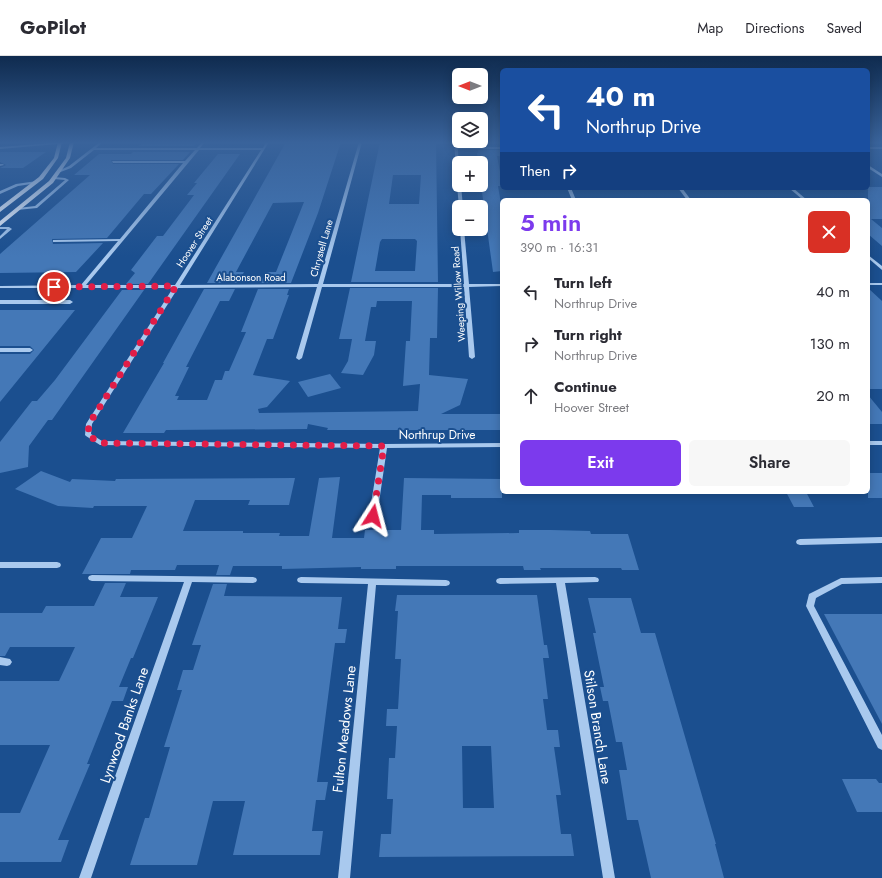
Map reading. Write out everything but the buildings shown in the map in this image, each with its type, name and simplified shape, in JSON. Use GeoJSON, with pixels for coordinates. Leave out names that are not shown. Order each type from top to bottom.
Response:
{"type":"FeatureCollection","features":[{"type":"Feature","properties":{"kind":"main road"},"geometry":{"type":"LineString","coordinates":[[0,210],[39,180]]}},
{"type":"Feature","properties":{"kind":"main road"},"geometry":{"type":"LineString","coordinates":[[0,224],[52,180]]}},
{"type":"Feature","properties":{"kind":"street"},"geometry":{"type":"LineString","coordinates":[[1,191],[22,183],[37,180]]}},
{"type":"Feature","properties":{"kind":"street"},"geometry":{"type":"LineString","coordinates":[[18,209],[36,207],[67,180]]}},
{"type":"Feature","properties":{"kind":"street"},"geometry":{"type":"LineString","coordinates":[[82,287],[170,180]]}},
{"type":"Feature","properties":{"kind":"street","name":"Hoover Street"},"geometry":{"type":"LineString","coordinates":[[97,412],[244,180]]}},
{"type":"Feature","properties":{"kind":"street","name":"Chrystell Lane"},"geometry":{"type":"LineString","coordinates":[[299,358],[350,180]]}},
{"type":"Feature","properties":{"kind":"street"},"geometry":{"type":"LineString","coordinates":[[793,190],[803,198]]}},
{"type":"Feature","properties":{"kind":"street"},"geometry":{"type":"LineString","coordinates":[[0,228],[10,229],[0,238]]}},
{"type":"Feature","properties":{"kind":"street","name":"Weeping Willow Road"},"geometry":{"type":"LineString","coordinates":[[462,236],[472,357]]}},
{"type":"Feature","properties":{"kind":"street"},"geometry":{"type":"LineString","coordinates":[[55,241],[120,240]]}},
{"type":"Feature","properties":{"kind":"street"},"geometry":{"type":"LineString","coordinates":[[870,258],[882,268]]}},
{"type":"Feature","properties":{"kind":"street"},"geometry":{"type":"LineString","coordinates":[[870,284],[882,284]]}},
{"type":"Feature","properties":{"kind":"street","name":"Alabonson Road"},"geometry":{"type":"LineString","coordinates":[[0,287],[500,285]]}},
{"type":"Feature","properties":{"kind":"street"},"geometry":{"type":"LineString","coordinates":[[0,302],[70,302]]}},
{"type":"Feature","properties":{"kind":"street"},"geometry":{"type":"LineString","coordinates":[[0,350],[30,350]]}},
{"type":"Feature","properties":{"kind":"street","name":"Northrup Drive"},"geometry":{"type":"LineString","coordinates":[[97,412],[89,424],[88,435],[100,443],[384,446],[500,445]]}},
{"type":"Feature","properties":{"kind":"street"},"geometry":{"type":"LineString","coordinates":[[870,443],[882,443]]}},
{"type":"Feature","properties":{"kind":"street"},"geometry":{"type":"LineString","coordinates":[[373,516],[384,446]]}},
{"type":"Feature","properties":{"kind":"street"},"geometry":{"type":"LineString","coordinates":[[800,542],[882,540]]}},
{"type":"Feature","properties":{"kind":"street"},"geometry":{"type":"LineString","coordinates":[[0,565],[57,564]]}},
{"type":"Feature","properties":{"kind":"street"},"geometry":{"type":"LineString","coordinates":[[92,578],[252,580]]}},
{"type":"Feature","properties":{"kind":"street","name":"Lynwood Banks Lane"},"geometry":{"type":"LineString","coordinates":[[85,878],[189,580]]}},
{"type":"Feature","properties":{"kind":"street"},"geometry":{"type":"LineString","coordinates":[[301,580],[372,583],[446,583]]}},
{"type":"Feature","properties":{"kind":"street"},"geometry":{"type":"LineString","coordinates":[[500,581],[595,580]]}},
{"type":"Feature","properties":{"kind":"street"},"geometry":{"type":"LineString","coordinates":[[882,580],[841,581],[812,596],[810,606],[882,745]]}},
{"type":"Feature","properties":{"kind":"street","name":"Stilson Branch Lane"},"geometry":{"type":"LineString","coordinates":[[560,581],[608,878]]}},
{"type":"Feature","properties":{"kind":"street","name":"Fulton Meadows Lane"},"geometry":{"type":"LineString","coordinates":[[344,878],[372,583]]}},
{"type":"Feature","properties":{"kind":"route"},"geometry":{"type":"LineString","coordinates":[[54,287],[176,286],[89,424],[88,435],[100,443],[384,446],[373,516]]}}]}
